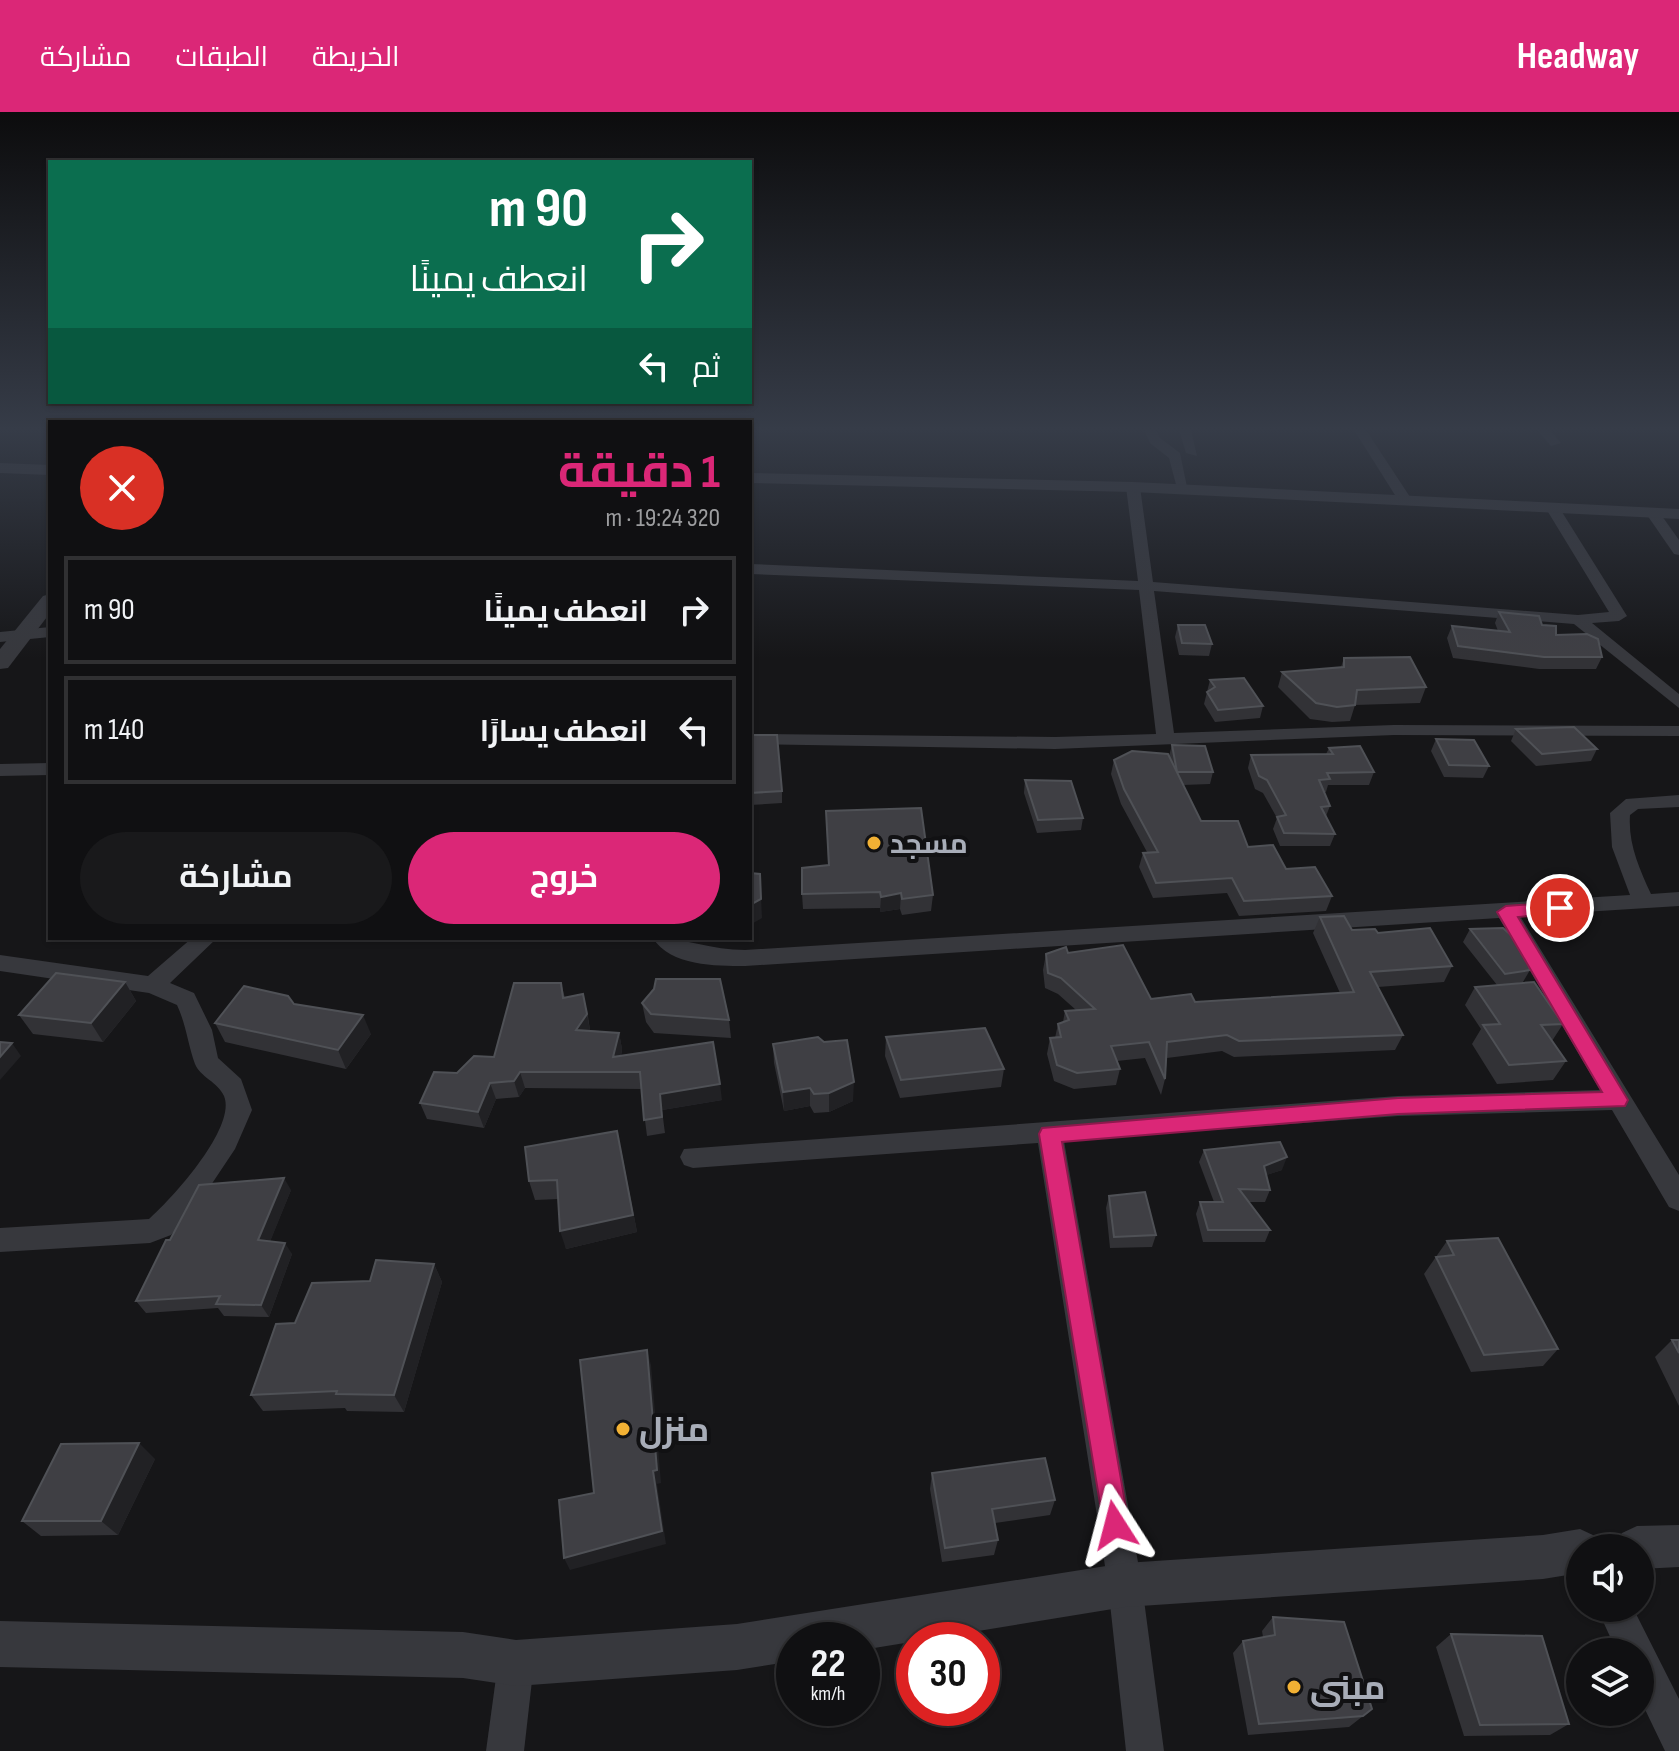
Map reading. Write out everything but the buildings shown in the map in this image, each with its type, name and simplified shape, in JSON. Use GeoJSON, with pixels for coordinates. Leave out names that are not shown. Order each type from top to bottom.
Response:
{"type":"FeatureCollection","features":[{"type":"Feature","properties":{"kind":"street"},"geometry":{"type":"LineString","coordinates":[[1135,506],[1166,738]]}},
{"type":"Feature","properties":{"kind":"street"},"geometry":{"type":"LineString","coordinates":[[1541,506],[1679,514]]}},
{"type":"Feature","properties":{"kind":"street"},"geometry":{"type":"LineString","coordinates":[[752,569],[1144,586],[1578,620],[1619,616],[1552,507]]}},
{"type":"Feature","properties":{"kind":"street"},"geometry":{"type":"LineString","coordinates":[[1652,512],[1679,551]]}},
{"type":"Feature","properties":{"kind":"street"},"geometry":{"type":"LineString","coordinates":[[0,663],[48,602]]}},
{"type":"Feature","properties":{"kind":"street"},"geometry":{"type":"LineString","coordinates":[[1578,620],[1679,703]]}},
{"type":"Feature","properties":{"kind":"street"},"geometry":{"type":"LineString","coordinates":[[0,637],[48,632]]}},
{"type":"Feature","properties":{"kind":"street"},"geometry":{"type":"LineString","coordinates":[[752,739],[1055,743],[1394,730],[1679,731]]}},
{"type":"Feature","properties":{"kind":"street"},"geometry":{"type":"LineString","coordinates":[[0,770],[48,769]]}},
{"type":"Feature","properties":{"kind":"street"},"geometry":{"type":"LineString","coordinates":[[1644,902],[1625,856],[1618,824],[1620,813],[1633,803],[1679,801]]}},
{"type":"Feature","properties":{"kind":"street"},"geometry":{"type":"LineString","coordinates":[[668,940],[695,954],[710,957],[797,955],[1679,899]]}},
{"type":"Feature","properties":{"kind":"street"},"geometry":{"type":"LineString","coordinates":[[1506,912],[1679,1199]]}},
{"type":"Feature","properties":{"kind":"street"},"geometry":{"type":"LineString","coordinates":[[153,985],[204,940]]}},
{"type":"Feature","properties":{"kind":"street"},"geometry":{"type":"LineString","coordinates":[[0,963],[153,985],[186,999],[200,1030],[207,1063],[227,1077],[235,1091],[238,1119],[200,1182],[159,1229],[138,1234],[0,1240]]}},
{"type":"Feature","properties":{"kind":"street"},"geometry":{"type":"LineString","coordinates":[[693,1157],[1050,1134],[1398,1106],[1617,1100]]}},
{"type":"Feature","properties":{"kind":"street"},"geometry":{"type":"LineString","coordinates":[[1050,1134],[1125,1585],[1145,1751]]}},
{"type":"Feature","properties":{"kind":"street"},"geometry":{"type":"LineString","coordinates":[[1654,1547],[1679,1546]]}},
{"type":"Feature","properties":{"kind":"street"},"geometry":{"type":"LineString","coordinates":[[0,1644],[463,1655],[516,1663],[737,1647],[1125,1585],[1566,1553]]}},
{"type":"Feature","properties":{"kind":"street"},"geometry":{"type":"LineString","coordinates":[[505,1751],[516,1663]]}},
{"type":"Feature","properties":{"kind":"street"},"geometry":{"type":"LineString","coordinates":[[1654,1688],[1679,1739]]}},
{"type":"Feature","properties":{"kind":"place","name":"مسجد"},"geometry":{"type":"Point","coordinates":[874,843]}},
{"type":"Feature","properties":{"kind":"place","name":"منزل"},"geometry":{"type":"Point","coordinates":[623,1429]}},
{"type":"Feature","properties":{"kind":"place","name":"مبنى"},"geometry":{"type":"Point","coordinates":[1294,1687]}},
{"type":"Feature","properties":{"kind":"route"},"geometry":{"type":"LineString","coordinates":[[1115,1525],[1050,1134],[1398,1106],[1617,1100],[1506,912],[1560,908]]}}]}
